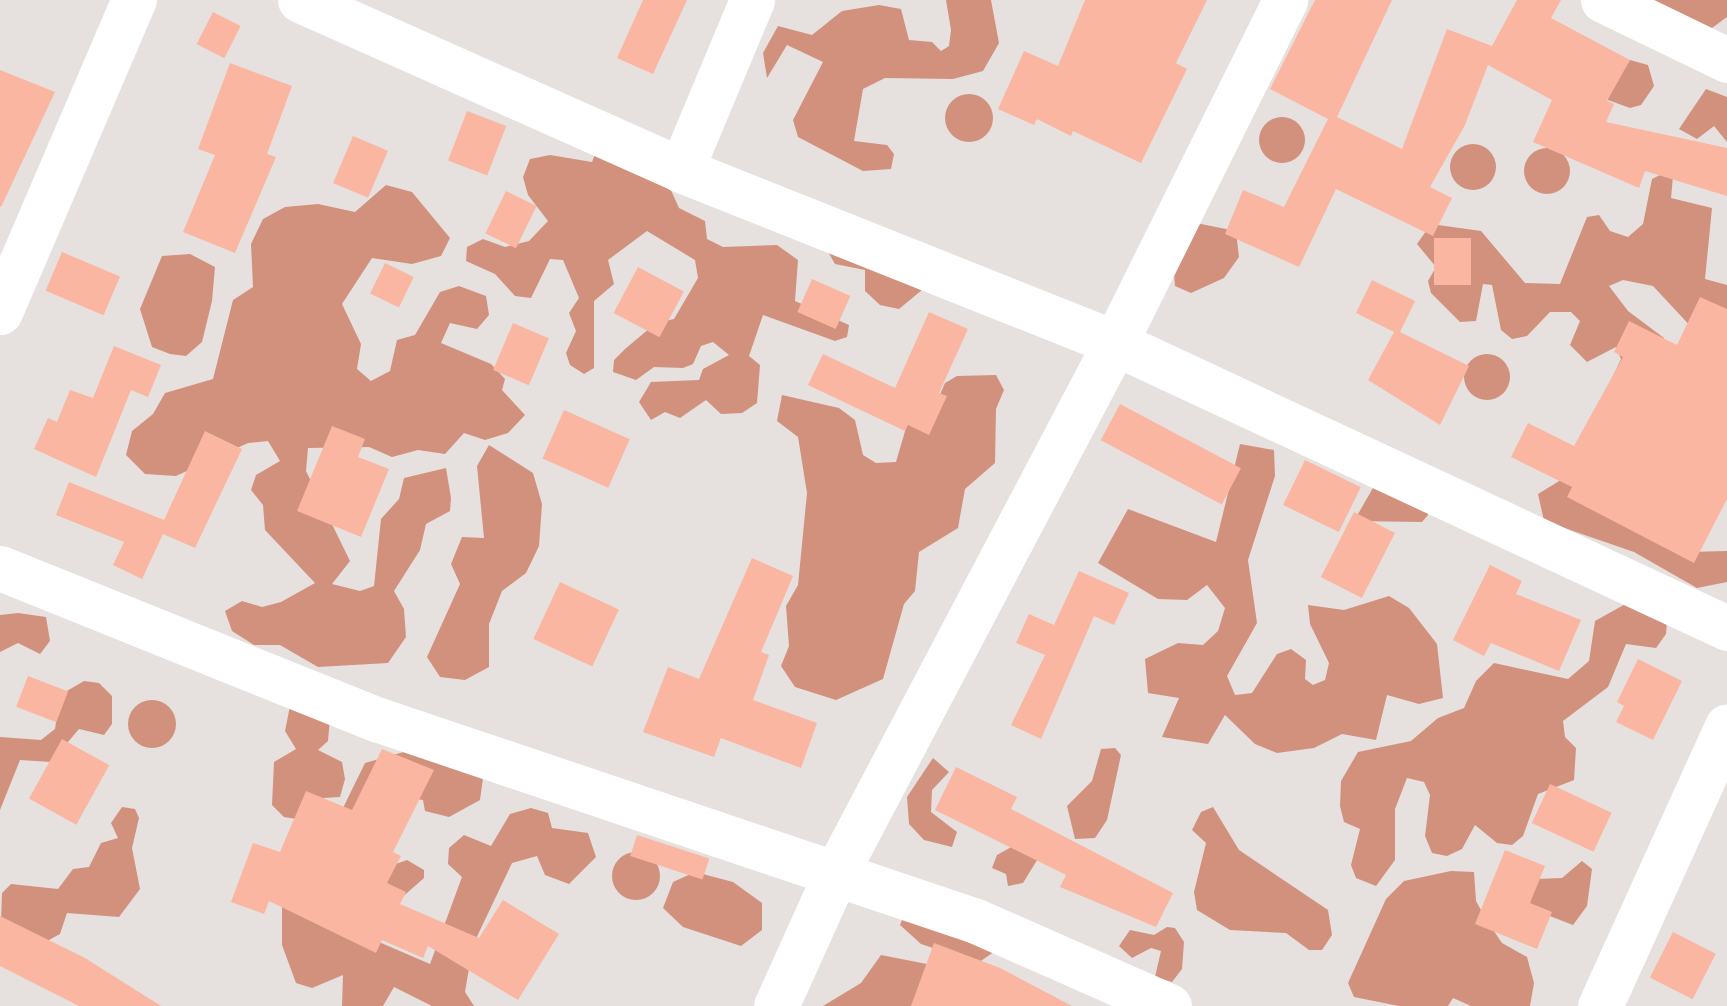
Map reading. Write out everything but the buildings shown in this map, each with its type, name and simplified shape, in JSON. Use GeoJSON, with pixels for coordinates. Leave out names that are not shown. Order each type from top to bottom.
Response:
{"type":"FeatureCollection","features":[{"type":"Feature","properties":{"kind":"street"},"geometry":{"type":"LineString","coordinates":[[0,312],[134,0]]}},
{"type":"Feature","properties":{"kind":"street"},"geometry":{"type":"LineString","coordinates":[[300,0],[681,170],[1116,344],[1727,628]]}},
{"type":"Feature","properties":{"kind":"street"},"geometry":{"type":"LineString","coordinates":[[681,170],[752,0]]}},
{"type":"Feature","properties":{"kind":"street"},"geometry":{"type":"LineString","coordinates":[[776,1006],[837,871],[1116,344],[1285,0]]}},
{"type":"Feature","properties":{"kind":"street"},"geometry":{"type":"LineString","coordinates":[[1602,0],[1727,60]]}},
{"type":"Feature","properties":{"kind":"street"},"geometry":{"type":"LineString","coordinates":[[0,568],[379,720],[837,871],[976,921],[1169,1006]]}},
{"type":"Feature","properties":{"kind":"street"},"geometry":{"type":"LineString","coordinates":[[1600,1006],[1727,726]]}},
{"type":"Feature","properties":{"kind":"shaded area"},"geometry":{"type":"Polygon","coordinates":[[[946,0],[991,0],[999,43],[983,71],[953,79],[885,78],[863,89],[854,141],[887,145],[894,154],[891,169],[863,171],[798,137],[793,120],[823,62],[787,45],[767,78],[763,53],[778,26],[812,35],[842,11],[879,5],[901,9],[909,40],[932,42],[941,51],[949,46],[951,30],[946,0]]]}},
{"type":"Feature","properties":{"kind":"shaded area"},"geometry":{"type":"Polygon","coordinates":[[[1646,0],[1727,0],[1727,17],[1690,44],[1646,0]]]}},
{"type":"Feature","properties":{"kind":"shaded area"},"geometry":{"type":"Polygon","coordinates":[[[1630,60],[1648,65],[1654,86],[1641,105],[1630,108],[1608,100],[1606,92],[1630,60]]]}},
{"type":"Feature","properties":{"kind":"shaded area"},"geometry":{"type":"Polygon","coordinates":[[[1706,89],[1727,97],[1727,142],[1714,126],[1697,139],[1679,129],[1706,89]]]}},
{"type":"Feature","properties":{"kind":"shaded area"},"geometry":{"type":"Polygon","coordinates":[[[969,94],[986,101],[993,118],[986,135],[969,142],[952,135],[945,118],[952,101],[969,94]]]}},
{"type":"Feature","properties":{"kind":"shaded area"},"geometry":{"type":"Polygon","coordinates":[[[1282,117],[1299,123],[1305,140],[1299,157],[1282,163],[1265,157],[1259,140],[1265,123],[1282,117]]]}},
{"type":"Feature","properties":{"kind":"shaded area"},"geometry":{"type":"Polygon","coordinates":[[[1473,144],[1490,150],[1496,167],[1490,184],[1473,190],[1456,184],[1450,167],[1456,150],[1473,144]]]}},
{"type":"Feature","properties":{"kind":"shaded area"},"geometry":{"type":"Polygon","coordinates":[[[1547,148],[1563,155],[1570,171],[1563,187],[1547,194],[1531,187],[1524,171],[1531,155],[1547,148]]]}},
{"type":"Feature","properties":{"kind":"shaded area"},"geometry":{"type":"Polygon","coordinates":[[[597,149],[665,177],[679,208],[705,221],[707,239],[723,247],[777,245],[798,260],[795,301],[849,325],[847,337],[835,341],[763,315],[749,356],[760,365],[757,403],[742,413],[721,414],[706,400],[680,418],[665,412],[651,420],[639,402],[651,382],[699,380],[703,369],[729,355],[713,342],[701,346],[693,364],[683,368],[654,367],[636,380],[613,372],[614,360],[625,349],[656,323],[674,319],[698,278],[695,260],[647,231],[608,260],[614,284],[594,301],[594,368],[584,374],[570,365],[566,353],[576,331],[569,313],[579,298],[563,260],[550,259],[531,298],[515,296],[495,274],[466,261],[467,247],[483,239],[505,247],[529,241],[548,221],[528,195],[523,177],[530,159],[550,155],[592,162],[597,149]]]}},
{"type":"Feature","properties":{"kind":"shaded area"},"geometry":{"type":"Polygon","coordinates":[[[1673,176],[1671,198],[1712,208],[1705,279],[1727,285],[1727,312],[1694,330],[1653,286],[1623,280],[1609,286],[1628,311],[1664,338],[1659,353],[1613,376],[1621,359],[1616,347],[1587,362],[1570,345],[1580,321],[1571,312],[1550,312],[1527,336],[1512,339],[1501,330],[1492,285],[1483,284],[1476,321],[1460,322],[1431,293],[1428,281],[1436,267],[1417,244],[1431,224],[1481,231],[1525,283],[1560,284],[1587,217],[1599,215],[1610,231],[1628,237],[1643,224],[1652,179],[1673,176]]]}},
{"type":"Feature","properties":{"kind":"shaded area"},"geometry":{"type":"Polygon","coordinates":[[[386,185],[412,192],[450,238],[441,256],[412,264],[372,258],[342,304],[361,344],[357,369],[371,381],[390,371],[397,340],[415,335],[440,292],[459,286],[486,296],[489,315],[477,329],[450,323],[441,343],[491,364],[505,379],[502,390],[525,415],[508,433],[485,440],[464,433],[445,454],[418,450],[392,457],[369,447],[308,448],[306,471],[350,561],[332,584],[360,591],[374,586],[381,519],[399,499],[404,478],[446,468],[451,498],[450,511],[426,524],[420,550],[394,591],[404,609],[406,637],[388,663],[318,667],[280,645],[254,645],[232,631],[225,611],[242,601],[262,607],[281,602],[315,583],[265,530],[263,505],[251,490],[256,475],[280,461],[268,441],[248,443],[176,476],[145,474],[126,455],[132,431],[153,414],[165,393],[213,379],[233,300],[253,287],[251,244],[263,219],[285,207],[318,204],[355,212],[386,185]]]}},
{"type":"Feature","properties":{"kind":"shaded area"},"geometry":{"type":"Polygon","coordinates":[[[1196,223],[1236,231],[1239,257],[1224,278],[1191,293],[1175,286],[1174,273],[1196,223]]]}},
{"type":"Feature","properties":{"kind":"shaded area"},"geometry":{"type":"Polygon","coordinates":[[[827,250],[928,285],[899,309],[880,305],[865,291],[865,270],[835,264],[827,250]]]}},
{"type":"Feature","properties":{"kind":"shaded area"},"geometry":{"type":"Polygon","coordinates":[[[190,254],[215,267],[202,342],[186,356],[152,347],[140,309],[162,256],[190,254]]]}},
{"type":"Feature","properties":{"kind":"shaded area"},"geometry":{"type":"Polygon","coordinates":[[[1487,354],[1503,361],[1510,377],[1503,393],[1487,400],[1471,393],[1464,377],[1471,361],[1487,354]]]}},
{"type":"Feature","properties":{"kind":"shaded area"},"geometry":{"type":"Polygon","coordinates":[[[996,375],[1004,390],[996,409],[995,463],[965,489],[958,528],[919,552],[915,591],[904,604],[883,679],[836,700],[795,687],[781,666],[789,646],[786,606],[798,585],[807,493],[798,437],[777,421],[782,395],[839,408],[855,420],[863,455],[876,463],[896,462],[908,421],[936,404],[945,383],[957,376],[996,375]]]}},
{"type":"Feature","properties":{"kind":"shaded area"},"geometry":{"type":"Polygon","coordinates":[[[1240,444],[1274,450],[1275,476],[1248,560],[1257,623],[1227,676],[1235,695],[1252,693],[1277,654],[1291,649],[1306,660],[1305,679],[1313,685],[1325,680],[1329,663],[1310,624],[1308,605],[1344,610],[1389,596],[1409,608],[1437,644],[1443,698],[1419,704],[1387,695],[1376,740],[1342,734],[1314,748],[1277,753],[1255,744],[1225,715],[1208,744],[1162,737],[1179,698],[1148,693],[1145,659],[1178,643],[1203,645],[1218,631],[1225,608],[1207,585],[1187,600],[1158,599],[1098,563],[1128,509],[1216,542],[1240,444]]]}},
{"type":"Feature","properties":{"kind":"shaded area"},"geometry":{"type":"Polygon","coordinates":[[[489,445],[533,473],[542,504],[539,546],[526,573],[502,591],[489,624],[489,667],[465,680],[440,677],[427,657],[460,584],[451,564],[462,537],[484,538],[477,466],[489,445]]]}},
{"type":"Feature","properties":{"kind":"shaded area"},"geometry":{"type":"Polygon","coordinates":[[[1577,470],[1687,552],[1727,551],[1727,582],[1697,588],[1634,552],[1544,521],[1538,494],[1577,470]]]}},
{"type":"Feature","properties":{"kind":"shaded area"},"geometry":{"type":"Polygon","coordinates":[[[1377,481],[1428,506],[1428,515],[1422,522],[1354,521],[1377,481]]]}},
{"type":"Feature","properties":{"kind":"shaded area"},"geometry":{"type":"Polygon","coordinates":[[[1629,602],[1667,621],[1666,634],[1656,648],[1626,644],[1608,687],[1563,721],[1565,737],[1576,748],[1574,780],[1538,794],[1523,836],[1512,845],[1497,843],[1475,825],[1462,849],[1447,856],[1432,853],[1425,836],[1430,795],[1424,782],[1407,778],[1395,809],[1395,860],[1376,886],[1356,878],[1351,865],[1360,829],[1344,822],[1340,806],[1341,781],[1358,752],[1411,741],[1438,718],[1464,708],[1476,681],[1494,663],[1568,679],[1589,661],[1595,621],[1629,602]]]}},
{"type":"Feature","properties":{"kind":"shaded area"},"geometry":{"type":"Polygon","coordinates":[[[0,615],[46,617],[50,641],[40,654],[18,643],[0,652],[0,615]]]}},
{"type":"Feature","properties":{"kind":"shaded area"},"geometry":{"type":"Polygon","coordinates":[[[84,681],[99,683],[112,696],[112,724],[104,735],[79,729],[51,762],[20,760],[0,810],[0,737],[41,740],[55,729],[60,695],[84,681]]]}},
{"type":"Feature","properties":{"kind":"shaded area"},"geometry":{"type":"Polygon","coordinates":[[[152,700],[169,707],[176,724],[169,741],[152,748],[135,741],[128,724],[135,707],[152,700]]]}},
{"type":"Feature","properties":{"kind":"shaded area"},"geometry":{"type":"Polygon","coordinates":[[[290,706],[330,718],[328,741],[318,750],[342,762],[345,779],[340,797],[323,798],[309,821],[284,817],[272,805],[274,762],[296,749],[285,731],[290,706]]]}},
{"type":"Feature","properties":{"kind":"shaded area"},"geometry":{"type":"Polygon","coordinates":[[[1115,748],[1121,755],[1107,820],[1095,838],[1075,839],[1067,806],[1092,781],[1101,749],[1115,748]]]}},
{"type":"Feature","properties":{"kind":"shaded area"},"geometry":{"type":"Polygon","coordinates":[[[407,751],[483,778],[480,800],[449,817],[425,811],[423,800],[401,797],[385,821],[343,808],[365,763],[407,751]]]}},
{"type":"Feature","properties":{"kind":"shaded area"},"geometry":{"type":"Polygon","coordinates":[[[933,758],[949,772],[932,790],[931,812],[957,832],[952,847],[924,840],[909,824],[907,797],[933,758]]]}},
{"type":"Feature","properties":{"kind":"shaded area"},"geometry":{"type":"Polygon","coordinates":[[[122,807],[135,809],[139,818],[132,848],[140,889],[119,917],[67,913],[60,934],[47,941],[1,921],[2,893],[11,884],[58,889],[73,869],[89,867],[101,843],[118,838],[111,823],[122,807]]]}},
{"type":"Feature","properties":{"kind":"shaded area"},"geometry":{"type":"Polygon","coordinates":[[[1213,807],[1239,850],[1328,910],[1332,935],[1322,950],[1309,950],[1286,933],[1230,930],[1197,910],[1194,892],[1206,843],[1192,830],[1201,812],[1213,807]]]}},
{"type":"Feature","properties":{"kind":"shaded area"},"geometry":{"type":"Polygon","coordinates":[[[531,808],[548,813],[552,828],[588,833],[596,857],[569,884],[545,875],[537,856],[512,863],[473,945],[465,992],[474,1006],[432,1006],[394,987],[383,1006],[342,1006],[343,975],[312,988],[296,983],[282,945],[282,904],[407,860],[424,870],[424,878],[399,900],[379,942],[430,964],[462,877],[448,864],[449,848],[464,835],[491,846],[510,814],[531,808]]]}},
{"type":"Feature","properties":{"kind":"shaded area"},"geometry":{"type":"Polygon","coordinates":[[[1024,840],[1042,852],[1023,883],[1008,886],[1006,874],[992,868],[997,855],[1024,840]]]}},
{"type":"Feature","properties":{"kind":"shaded area"},"geometry":{"type":"Polygon","coordinates":[[[636,852],[653,859],[660,876],[653,893],[636,900],[619,893],[612,876],[619,859],[636,852]]]}},
{"type":"Feature","properties":{"kind":"shaded area"},"geometry":{"type":"Polygon","coordinates":[[[1582,861],[1592,869],[1587,906],[1573,925],[1529,908],[1535,879],[1562,878],[1582,861]]]}},
{"type":"Feature","properties":{"kind":"shaded area"},"geometry":{"type":"Polygon","coordinates":[[[1451,871],[1474,872],[1476,901],[1487,921],[1502,943],[1527,957],[1534,983],[1530,1006],[1471,1006],[1453,998],[1448,1006],[1399,1006],[1354,997],[1348,983],[1386,899],[1404,881],[1451,871]]]}},
{"type":"Feature","properties":{"kind":"shaded area"},"geometry":{"type":"Polygon","coordinates":[[[695,872],[733,882],[762,903],[762,930],[741,946],[683,927],[663,908],[673,882],[695,872]]]}},
{"type":"Feature","properties":{"kind":"shaded area"},"geometry":{"type":"Polygon","coordinates":[[[911,899],[1001,947],[978,963],[921,944],[900,925],[911,899]]]}},
{"type":"Feature","properties":{"kind":"shaded area"},"geometry":{"type":"Polygon","coordinates":[[[1167,927],[1175,928],[1184,942],[1182,969],[1172,982],[1155,977],[1161,951],[1151,948],[1132,958],[1119,946],[1130,930],[1154,935],[1167,927]]]}},
{"type":"Feature","properties":{"kind":"shaded area"},"geometry":{"type":"Polygon","coordinates":[[[881,955],[937,966],[945,1006],[823,1006],[861,983],[881,955]]]}}]}
